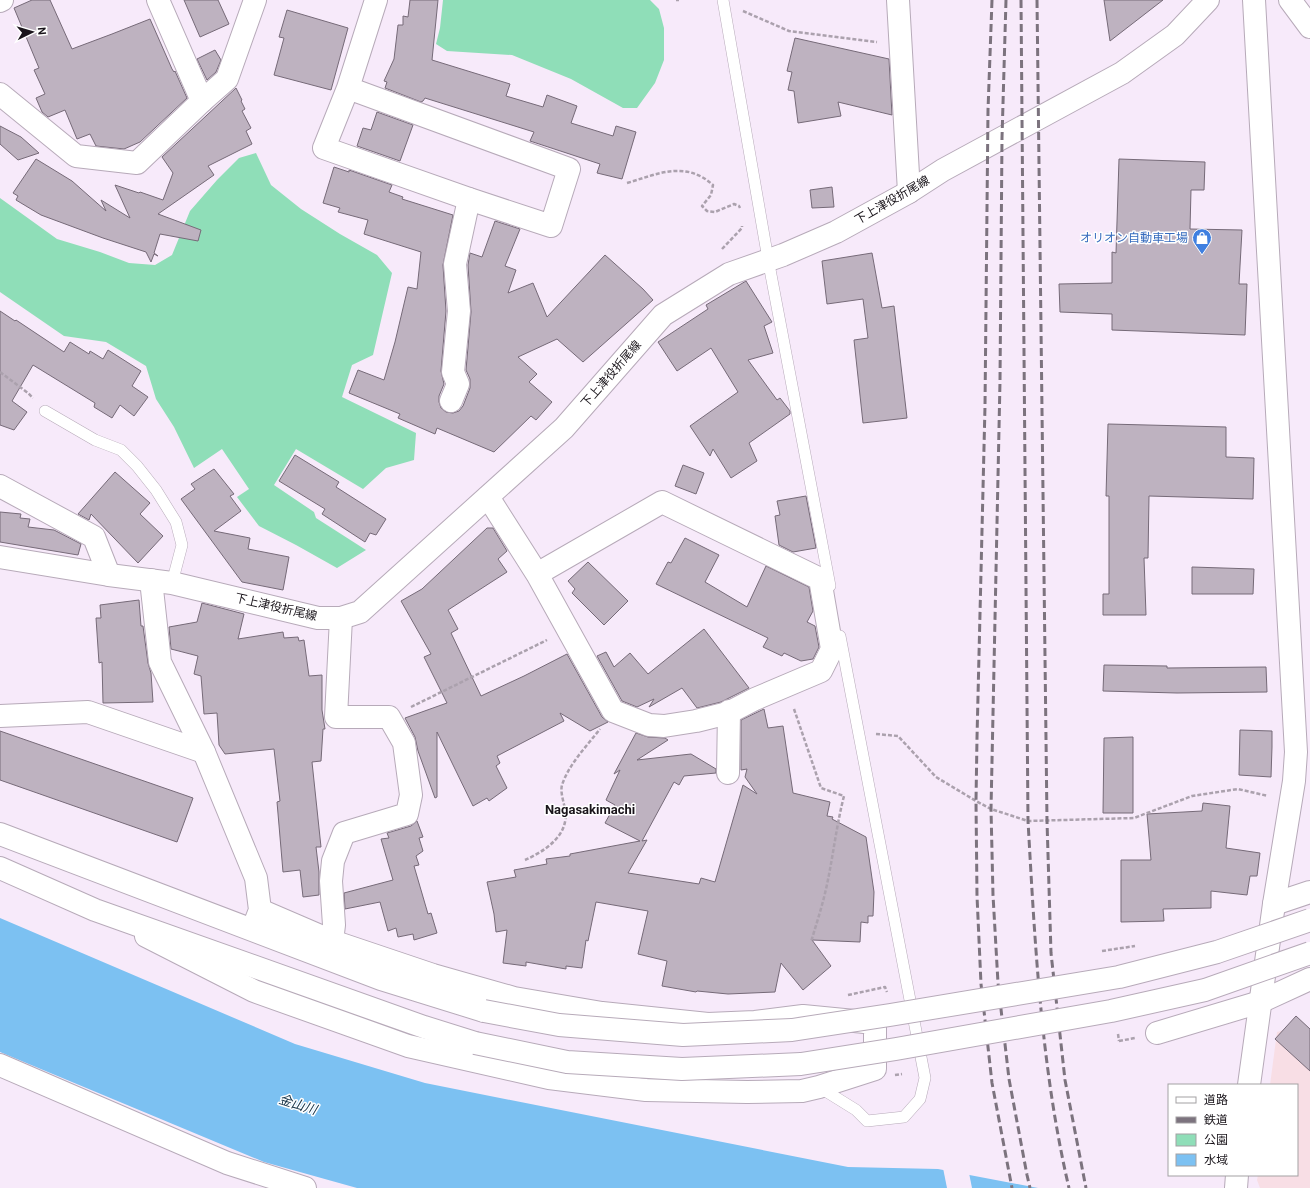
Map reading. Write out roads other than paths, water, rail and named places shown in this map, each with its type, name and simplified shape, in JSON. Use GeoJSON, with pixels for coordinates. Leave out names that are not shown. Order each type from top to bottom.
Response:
{"type":"FeatureCollection","features":[{"type":"Feature","properties":{"kind":"street"},"geometry":{"type":"LineString","coordinates":[[158,0],[202,101]]}},
{"type":"Feature","properties":{"kind":"street"},"geometry":{"type":"LineString","coordinates":[[0,94],[76,156],[137,163],[227,79],[255,0]]}},
{"type":"Feature","properties":{"kind":"street"},"geometry":{"type":"LineString","coordinates":[[348,88],[569,169],[552,226],[469,199],[324,148],[348,88],[376,0]]}},
{"type":"Feature","properties":{"kind":"street"},"geometry":{"type":"LineString","coordinates":[[898,0],[909,192]]}},
{"type":"Feature","properties":{"kind":"street","name":"下上津役折尾線"},"geometry":{"type":"LineString","coordinates":[[0,557],[161,582],[318,618],[342,618],[360,612],[564,428],[663,315],[729,274],[783,255],[836,232],[909,192],[943,170],[1122,73],[1175,35],[1208,0]]}},
{"type":"Feature","properties":{"kind":"street"},"geometry":{"type":"LineString","coordinates":[[1249,1084],[1274,904],[1302,781],[1296,752],[1254,0]]}},
{"type":"Feature","properties":{"kind":"street"},"geometry":{"type":"LineString","coordinates":[[1290,0],[1310,27]]}},
{"type":"Feature","properties":{"kind":"street"},"geometry":{"type":"LineString","coordinates":[[452,401],[458,384],[453,372],[458,311],[455,264],[469,199]]}},
{"type":"Feature","properties":{"kind":"street"},"geometry":{"type":"LineString","coordinates":[[0,486],[94,537],[109,575]]}},
{"type":"Feature","properties":{"kind":"street"},"geometry":{"type":"LineString","coordinates":[[488,497],[538,574],[613,711],[649,725],[664,726],[696,721],[728,713],[729,711],[754,699],[821,671],[832,648],[820,579],[662,502],[538,574]]}},
{"type":"Feature","properties":{"kind":"street"},"geometry":{"type":"LineString","coordinates":[[161,582],[160,662],[204,752],[256,878],[260,910],[253,930]]}},
{"type":"Feature","properties":{"kind":"street"},"geometry":{"type":"LineString","coordinates":[[332,941],[334,925],[331,881],[333,861],[344,833],[407,814],[411,795],[404,743],[389,717],[336,717],[342,618]]}},
{"type":"Feature","properties":{"kind":"street"},"geometry":{"type":"LineString","coordinates":[[728,773],[729,711]]}},
{"type":"Feature","properties":{"kind":"street"},"geometry":{"type":"LineString","coordinates":[[0,716],[88,712],[204,752]]}},
{"type":"Feature","properties":{"kind":"street"},"geometry":{"type":"LineString","coordinates":[[0,834],[381,979],[484,1011],[559,1025],[683,1035],[792,1030],[1119,977],[1217,952],[1310,920]]}},
{"type":"Feature","properties":{"kind":"street"},"geometry":{"type":"LineString","coordinates":[[0,868],[95,910],[254,991],[408,1046],[549,1078],[646,1090],[747,1092],[802,1091],[875,1069],[875,1023],[803,1016],[756,1022],[708,1024],[602,1013],[514,998],[433,975],[332,941],[260,910]]}},
{"type":"Feature","properties":{"kind":"street"},"geometry":{"type":"LineString","coordinates":[[1274,904],[1310,892]]}},
{"type":"Feature","properties":{"kind":"street"},"geometry":{"type":"LineString","coordinates":[[95,910],[474,1044],[567,1062],[682,1069],[801,1064],[896,1049],[1111,1011],[1205,990],[1310,953]]}},
{"type":"Feature","properties":{"kind":"street"},"geometry":{"type":"LineString","coordinates":[[1157,1033],[1306,988]]}},
{"type":"Feature","properties":{"kind":"street"},"geometry":{"type":"LineString","coordinates":[[0,1065],[227,1163],[306,1188]]}},
{"type":"Feature","properties":{"kind":"street"},"geometry":{"type":"LineString","coordinates":[[1236,1188],[1238,1176]]}},
{"type":"Feature","properties":{"kind":"lane"},"geometry":{"type":"LineString","coordinates":[[724,1],[768,260],[925,1078],[920,1099],[904,1117],[867,1120],[856,1110],[819,1087]]}},
{"type":"Feature","properties":{"kind":"lane"},"geometry":{"type":"LineString","coordinates":[[45,411],[95,440],[121,450],[137,466],[156,490],[176,522],[182,545],[161,582]]}},
{"type":"Feature","properties":{"kind":"water","name":"金山川"},"geometry":{"type":"Polygon","coordinates":[[[0,918],[295,1044],[425,1083],[848,1167],[938,1169],[1038,1188],[357,1188],[264,1162],[0,1052],[0,918]]]}},
{"type":"Feature","properties":{"kind":"railway"},"geometry":{"type":"LineString","coordinates":[[992,0],[988,110],[985,406],[977,738],[977,896],[981,984],[992,1083],[1012,1188]]}},
{"type":"Feature","properties":{"kind":"railway"},"geometry":{"type":"LineString","coordinates":[[1006,0],[1002,138],[1000,381],[991,809],[993,895],[998,983],[1009,1079],[1030,1188]]}},
{"type":"Feature","properties":{"kind":"railway"},"geometry":{"type":"LineString","coordinates":[[1021,0],[1028,821],[1033,913],[1046,1052],[1059,1143],[1069,1188]]}},
{"type":"Feature","properties":{"kind":"railway"},"geometry":{"type":"LineString","coordinates":[[1037,0],[1047,821],[1051,953],[1065,1080],[1086,1188]]}},
{"type":"Feature","properties":{"kind":"place","name":"オリオン自動車工場"},"geometry":{"type":"Point","coordinates":[1202,255]}},
{"type":"Feature","properties":{"kind":"district","name":"Nagasakimachi"},"geometry":{"type":"Point","coordinates":[590,809]}}]}
